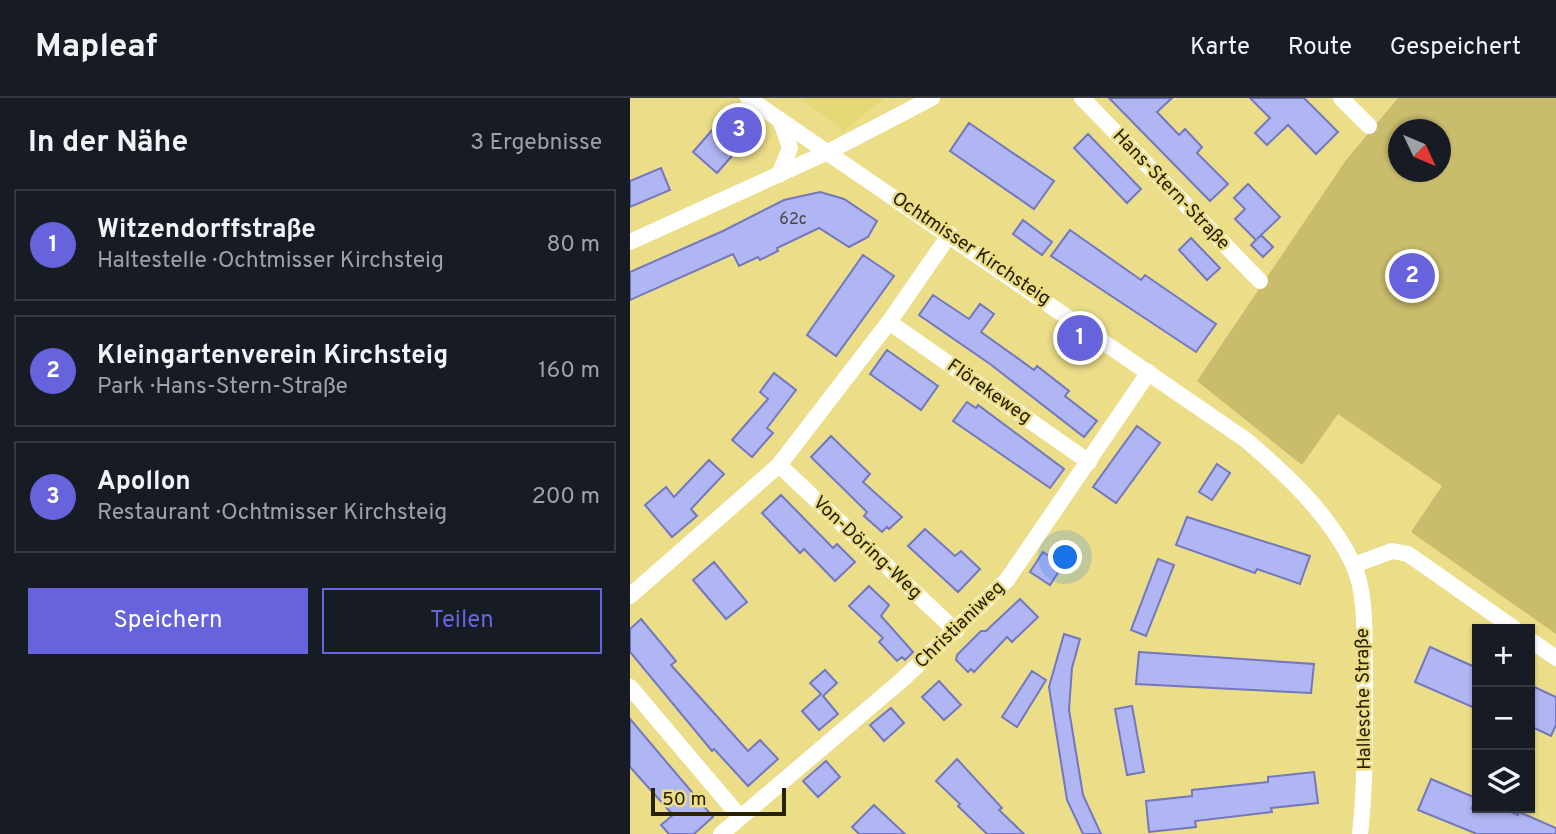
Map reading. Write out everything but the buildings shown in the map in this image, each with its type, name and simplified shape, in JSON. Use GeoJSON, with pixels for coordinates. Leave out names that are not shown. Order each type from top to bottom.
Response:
{"type":"FeatureCollection","features":[{"type":"Feature","properties":{"kind":"street","name":"Ochtmisser Kirchsteig"},"geometry":{"type":"LineString","coordinates":[[748,98],[950,234],[1246,440],[1276,466],[1330,528],[1354,565]]}},
{"type":"Feature","properties":{"kind":"street"},"geometry":{"type":"LineString","coordinates":[[630,242],[828,152],[932,98]]}},
{"type":"Feature","properties":{"kind":"street","name":"Hans-Stern-Straße"},"geometry":{"type":"LineString","coordinates":[[1082,98],[1260,281]]}},
{"type":"Feature","properties":{"kind":"street"},"geometry":{"type":"LineString","coordinates":[[1341,98],[1369,126]]}},
{"type":"Feature","properties":{"kind":"street"},"geometry":{"type":"LineString","coordinates":[[779,120],[788,134],[790,148],[779,175]]}},
{"type":"Feature","properties":{"kind":"street"},"geometry":{"type":"LineString","coordinates":[[630,596],[779,465],[889,322],[950,234]]}},
{"type":"Feature","properties":{"kind":"street","name":"Flörekeweg"},"geometry":{"type":"LineString","coordinates":[[889,322],[1089,462]]}},
{"type":"Feature","properties":{"kind":"street","name":"Christianiweg"},"geometry":{"type":"LineString","coordinates":[[721,834],[956,631],[1007,580],[1149,372]]}},
{"type":"Feature","properties":{"kind":"street","name":"Von-Döring-Weg"},"geometry":{"type":"LineString","coordinates":[[779,465],[956,631]]}},
{"type":"Feature","properties":{"kind":"street"},"geometry":{"type":"LineString","coordinates":[[1354,565],[1392,551],[1408,554],[1508,624]]}},
{"type":"Feature","properties":{"kind":"street","name":"Hallesche Straße"},"geometry":{"type":"LineString","coordinates":[[1354,565],[1360,591],[1364,639],[1366,780],[1360,834]]}},
{"type":"Feature","properties":{"kind":"street"},"geometry":{"type":"LineString","coordinates":[[1535,643],[1556,658]]}},
{"type":"Feature","properties":{"kind":"street"},"geometry":{"type":"LineString","coordinates":[[630,687],[740,817]]}},
{"type":"Feature","properties":{"kind":"shaded area"},"geometry":{"type":"Polygon","coordinates":[[[800,98],[884,98],[844,131],[800,98]]]}},
{"type":"Feature","properties":{"kind":"shaded area"},"geometry":{"type":"Polygon","coordinates":[[[1398,98],[1556,98],[1556,634],[1411,532],[1442,486],[1338,414],[1302,465],[1197,381],[1346,160],[1398,98]]]}},
{"type":"Feature","properties":{"kind":"place","name":"Apollon"},"geometry":{"type":"Point","coordinates":[739,130]}},
{"type":"Feature","properties":{"kind":"place","name":"Kleingartenverein Kirchsteig"},"geometry":{"type":"Point","coordinates":[1412,276]}},
{"type":"Feature","properties":{"kind":"place","name":"Witzendorffstraße"},"geometry":{"type":"Point","coordinates":[1080,338]}}]}
